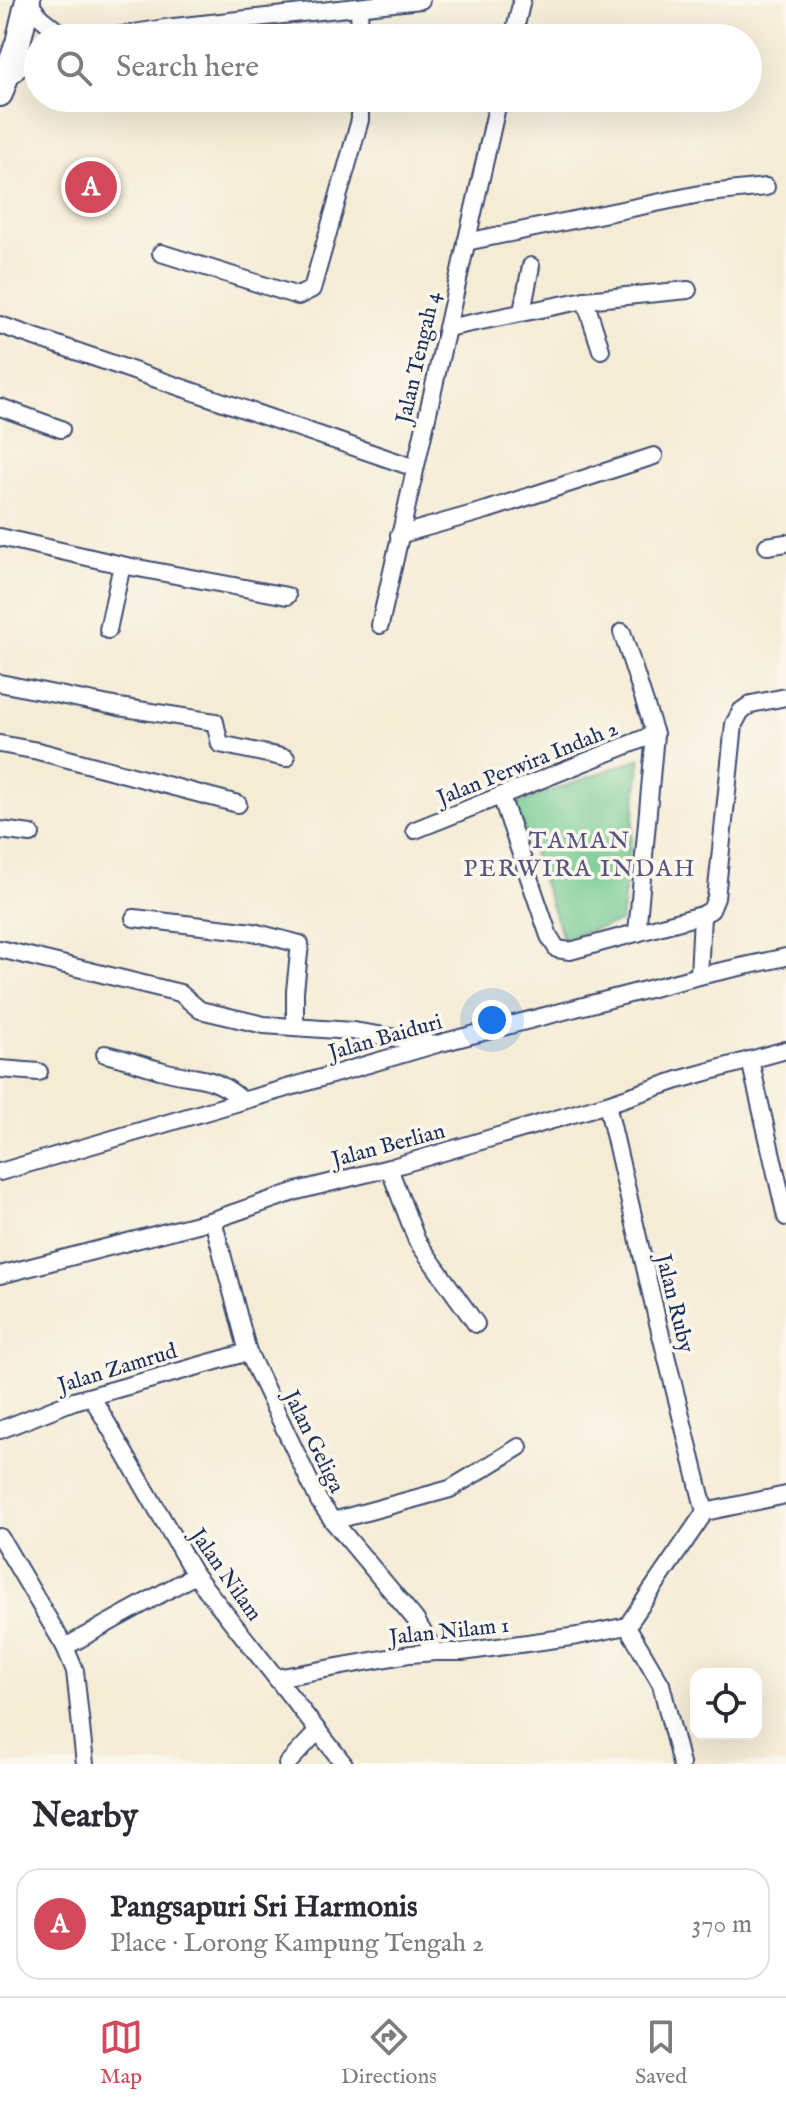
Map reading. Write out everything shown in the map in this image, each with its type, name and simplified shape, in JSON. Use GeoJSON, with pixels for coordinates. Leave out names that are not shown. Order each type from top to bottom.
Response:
{"type":"FeatureCollection","features":[{"type":"Feature","properties":{"kind":"main road"},"geometry":{"type":"LineString","coordinates":[[2,90],[28,0]]}},
{"type":"Feature","properties":{"kind":"street"},"geometry":{"type":"LineString","coordinates":[[28,0],[49,24]]}},
{"type":"Feature","properties":{"kind":"street"},"geometry":{"type":"LineString","coordinates":[[202,24],[421,0]]}},
{"type":"Feature","properties":{"kind":"street"},"geometry":{"type":"LineString","coordinates":[[516,24],[522,0]]}},
{"type":"Feature","properties":{"kind":"street"},"geometry":{"type":"LineString","coordinates":[[359,7],[360,24]]}},
{"type":"Feature","properties":{"kind":"street"},"geometry":{"type":"LineString","coordinates":[[2,90],[24,65]]}},
{"type":"Feature","properties":{"kind":"street"},"geometry":{"type":"LineString","coordinates":[[161,253],[298,296],[312,289],[360,112]]}},
{"type":"Feature","properties":{"kind":"street","name":"Jalan Tengah 4"},"geometry":{"type":"LineString","coordinates":[[380,625],[496,112]]}},
{"type":"Feature","properties":{"kind":"street"},"geometry":{"type":"LineString","coordinates":[[466,242],[688,196],[766,187]]}},
{"type":"Feature","properties":{"kind":"street"},"geometry":{"type":"LineString","coordinates":[[522,312],[531,266]]}},
{"type":"Feature","properties":{"kind":"street"},"geometry":{"type":"LineString","coordinates":[[447,328],[585,300],[688,290]]}},
{"type":"Feature","properties":{"kind":"street"},"geometry":{"type":"LineString","coordinates":[[585,300],[601,350]]}},
{"type":"Feature","properties":{"kind":"street"},"geometry":{"type":"LineString","coordinates":[[0,325],[415,468]]}},
{"type":"Feature","properties":{"kind":"street"},"geometry":{"type":"LineString","coordinates":[[0,407],[61,429]]}},
{"type":"Feature","properties":{"kind":"street"},"geometry":{"type":"LineString","coordinates":[[399,535],[654,456]]}},
{"type":"Feature","properties":{"kind":"street"},"geometry":{"type":"LineString","coordinates":[[0,537],[122,565],[287,596]]}},
{"type":"Feature","properties":{"kind":"street"},"geometry":{"type":"LineString","coordinates":[[767,546],[786,543]]}},
{"type":"Feature","properties":{"kind":"street"},"geometry":{"type":"LineString","coordinates":[[108,630],[122,565]]}},
{"type":"Feature","properties":{"kind":"street"},"geometry":{"type":"LineString","coordinates":[[622,632],[655,734],[637,933]]}},
{"type":"Feature","properties":{"kind":"street"},"geometry":{"type":"LineString","coordinates":[[0,683],[215,722],[220,744],[286,758]]}},
{"type":"Feature","properties":{"kind":"street"},"geometry":{"type":"LineString","coordinates":[[501,796],[549,936],[557,949],[570,951],[702,915],[711,910],[716,898],[734,724],[741,711],[751,704],[786,697]]}},
{"type":"Feature","properties":{"kind":"street","name":"Jalan Perwira Indah 2"},"geometry":{"type":"LineString","coordinates":[[415,830],[655,734]]}},
{"type":"Feature","properties":{"kind":"street"},"geometry":{"type":"LineString","coordinates":[[0,744],[38,751],[238,804]]}},
{"type":"Feature","properties":{"kind":"street"},"geometry":{"type":"LineString","coordinates":[[0,830],[31,834]]}},
{"type":"Feature","properties":{"kind":"street"},"geometry":{"type":"LineString","coordinates":[[699,976],[702,915]]}},
{"type":"Feature","properties":{"kind":"street"},"geometry":{"type":"LineString","coordinates":[[134,918],[253,932],[300,944],[295,1027]]}},
{"type":"Feature","properties":{"kind":"street"},"geometry":{"type":"LineString","coordinates":[[0,949],[180,993],[200,1010],[264,1025],[352,1031],[437,1044]]}},
{"type":"Feature","properties":{"kind":"street","name":"Jalan Baiduri"},"geometry":{"type":"LineString","coordinates":[[0,1172],[437,1044],[699,976],[786,957]]}},
{"type":"Feature","properties":{"kind":"street","name":"Jalan Berlian"},"geometry":{"type":"LineString","coordinates":[[0,1275],[213,1220],[297,1191],[389,1168],[786,1050]]}},
{"type":"Feature","properties":{"kind":"street"},"geometry":{"type":"LineString","coordinates":[[105,1054],[162,1071],[208,1079],[226,1086],[242,1100]]}},
{"type":"Feature","properties":{"kind":"street"},"geometry":{"type":"LineString","coordinates":[[750,1060],[786,1217]]}},
{"type":"Feature","properties":{"kind":"street"},"geometry":{"type":"LineString","coordinates":[[0,1069],[39,1072]]}},
{"type":"Feature","properties":{"kind":"street","name":"Jalan Ruby"},"geometry":{"type":"LineString","coordinates":[[607,1104],[705,1512]]}},
{"type":"Feature","properties":{"kind":"street"},"geometry":{"type":"LineString","coordinates":[[389,1168],[417,1241],[476,1324]]}},
{"type":"Feature","properties":{"kind":"street","name":"Jalan Geliga"},"geometry":{"type":"LineString","coordinates":[[213,1220],[248,1352],[319,1501],[415,1619],[435,1652]]}},
{"type":"Feature","properties":{"kind":"street","name":"Jalan Zamrud"},"geometry":{"type":"LineString","coordinates":[[0,1430],[74,1401],[248,1352]]}},
{"type":"Feature","properties":{"kind":"street","name":"Jalan Nilam"},"geometry":{"type":"LineString","coordinates":[[92,1397],[195,1575],[344,1764]]}},
{"type":"Feature","properties":{"kind":"street"},"geometry":{"type":"LineString","coordinates":[[333,1521],[450,1489],[519,1447]]}},
{"type":"Feature","properties":{"kind":"street"},"geometry":{"type":"LineString","coordinates":[[681,1764],[661,1684],[627,1626],[705,1512],[786,1495]]}},
{"type":"Feature","properties":{"kind":"street"},"geometry":{"type":"LineString","coordinates":[[0,1537],[65,1647],[75,1671],[85,1764]]}},
{"type":"Feature","properties":{"kind":"street"},"geometry":{"type":"LineString","coordinates":[[65,1647],[195,1575]]}},
{"type":"Feature","properties":{"kind":"street","name":"Jalan Nilam 1"},"geometry":{"type":"LineString","coordinates":[[276,1678],[410,1654],[462,1652],[627,1626]]}},
{"type":"Feature","properties":{"kind":"street"},"geometry":{"type":"LineString","coordinates":[[287,1764],[318,1731]]}},
{"type":"Feature","properties":{"kind":"green space"},"geometry":{"type":"Polygon","coordinates":[[[641,758],[621,922],[563,938],[515,804],[641,758]]]}},
{"type":"Feature","properties":{"kind":"place","name":"Pangsapuri Sri Harmonis"},"geometry":{"type":"Point","coordinates":[91,187]}},
{"type":"Feature","properties":{"kind":"district","name":"TAMAN PERWIRA INDAH"},"geometry":{"type":"Point","coordinates":[580,854]}}]}
